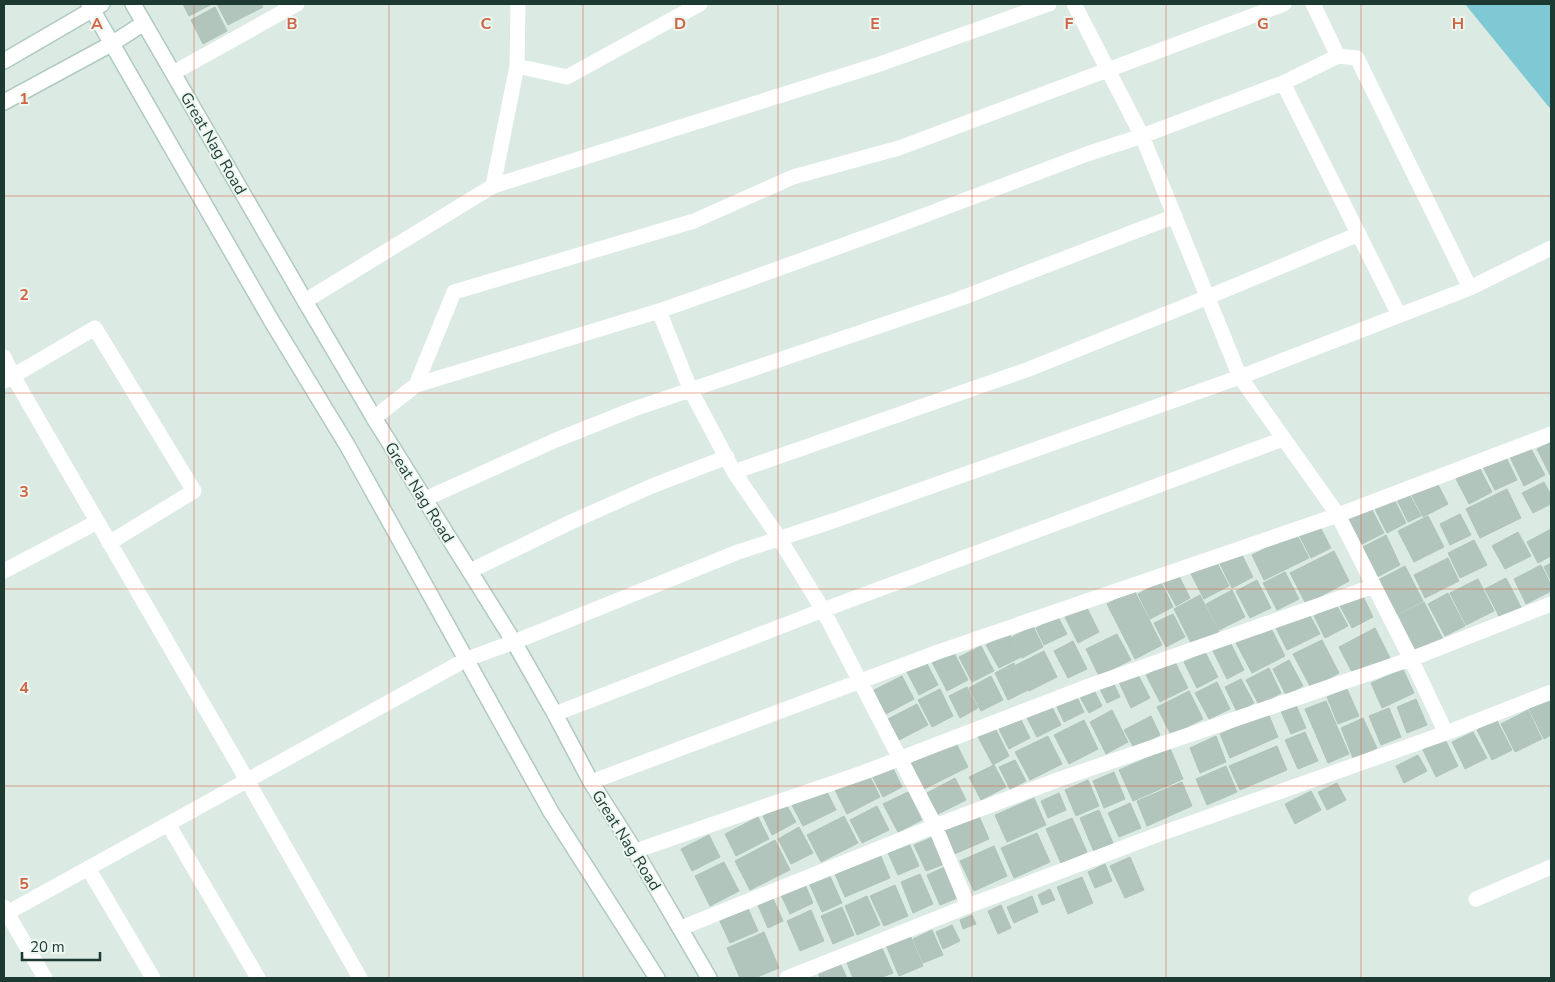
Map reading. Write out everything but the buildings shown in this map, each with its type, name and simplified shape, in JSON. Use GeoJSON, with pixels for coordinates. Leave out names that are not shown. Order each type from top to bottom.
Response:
{"type":"FeatureCollection","features":[{"type":"Feature","properties":{"kind":"street","name":"Great Nag Road"},"geometry":{"type":"LineString","coordinates":[[133,4],[374,418],[514,642],[591,782],[635,851],[709,978]]}},
{"type":"Feature","properties":{"kind":"street"},"geometry":{"type":"LineString","coordinates":[[173,73],[297,4]]}},
{"type":"Feature","properties":{"kind":"street"},"geometry":{"type":"LineString","coordinates":[[493,186],[517,66],[518,4]]}},
{"type":"Feature","properties":{"kind":"street"},"geometry":{"type":"LineString","coordinates":[[517,66],[567,77],[700,4]]}},
{"type":"Feature","properties":{"kind":"street"},"geometry":{"type":"LineString","coordinates":[[305,301],[493,186],[877,65],[1049,4]]}},
{"type":"Feature","properties":{"kind":"street"},"geometry":{"type":"LineString","coordinates":[[1074,4],[1142,136],[1240,377],[1338,516],[1411,659],[1446,733]]}},
{"type":"Feature","properties":{"kind":"street"},"geometry":{"type":"LineString","coordinates":[[416,385],[454,292],[694,221],[793,178],[899,148],[1284,4]]}},
{"type":"Feature","properties":{"kind":"street"},"geometry":{"type":"LineString","coordinates":[[1313,4],[1338,56]]}},
{"type":"Feature","properties":{"kind":"street"},"geometry":{"type":"LineString","coordinates":[[4,61],[95,6],[112,44],[271,320],[347,445],[551,812],[657,978]]}},
{"type":"Feature","properties":{"kind":"street"},"geometry":{"type":"LineString","coordinates":[[4,102],[112,44],[144,24]]}},
{"type":"Feature","properties":{"kind":"street"},"geometry":{"type":"LineString","coordinates":[[374,418],[416,385],[659,311],[896,226],[1086,154],[1142,136],[1282,83],[1338,56],[1356,58],[1470,288]]}},
{"type":"Feature","properties":{"kind":"street"},"geometry":{"type":"LineString","coordinates":[[1282,83],[1399,315]]}},
{"type":"Feature","properties":{"kind":"street"},"geometry":{"type":"LineString","coordinates":[[425,499],[556,440],[634,409],[959,299],[1175,216]]}},
{"type":"Feature","properties":{"kind":"street"},"geometry":{"type":"LineString","coordinates":[[734,472],[1029,369],[1208,298],[1359,234]]}},
{"type":"Feature","properties":{"kind":"street"},"geometry":{"type":"LineString","coordinates":[[45,978],[5,912],[467,659],[738,552],[833,521],[1240,377],[1470,288],[1551,248]]}},
{"type":"Feature","properties":{"kind":"street"},"geometry":{"type":"LineString","coordinates":[[659,311],[691,391],[734,472],[779,538],[823,610],[901,758],[935,826],[968,906]]}},
{"type":"Feature","properties":{"kind":"street"},"geometry":{"type":"LineString","coordinates":[[8,379],[95,328],[194,491],[109,543]]}},
{"type":"Feature","properties":{"kind":"street"},"geometry":{"type":"LineString","coordinates":[[4,357],[8,379],[97,522],[360,978]]}},
{"type":"Feature","properties":{"kind":"street"},"geometry":{"type":"LineString","coordinates":[[591,782],[938,652],[1338,516],[1551,434]]}},
{"type":"Feature","properties":{"kind":"street"},"geometry":{"type":"LineString","coordinates":[[555,714],[823,610],[1283,439]]}},
{"type":"Feature","properties":{"kind":"street"},"geometry":{"type":"LineString","coordinates":[[470,571],[571,522],[652,486],[727,457]]}},
{"type":"Feature","properties":{"kind":"street"},"geometry":{"type":"LineString","coordinates":[[4,571],[97,522]]}},
{"type":"Feature","properties":{"kind":"street"},"geometry":{"type":"LineString","coordinates":[[635,851],[901,758],[1094,684],[1374,586]]}},
{"type":"Feature","properties":{"kind":"street"},"geometry":{"type":"LineString","coordinates":[[681,928],[935,826],[1060,779],[1411,659],[1551,604]]}},
{"type":"Feature","properties":{"kind":"street"},"geometry":{"type":"LineString","coordinates":[[787,978],[968,906],[1166,831],[1446,733],[1551,692]]}},
{"type":"Feature","properties":{"kind":"street"},"geometry":{"type":"LineString","coordinates":[[168,824],[258,978]]}},
{"type":"Feature","properties":{"kind":"street"},"geometry":{"type":"LineString","coordinates":[[1476,899],[1551,867]]}},
{"type":"Feature","properties":{"kind":"street"},"geometry":{"type":"LineString","coordinates":[[88,868],[153,978]]}},
{"type":"Feature","properties":{"kind":"water"},"geometry":{"type":"Polygon","coordinates":[[[1465,4],[1551,4],[1551,109],[1548,106],[1465,4]]]}}]}
